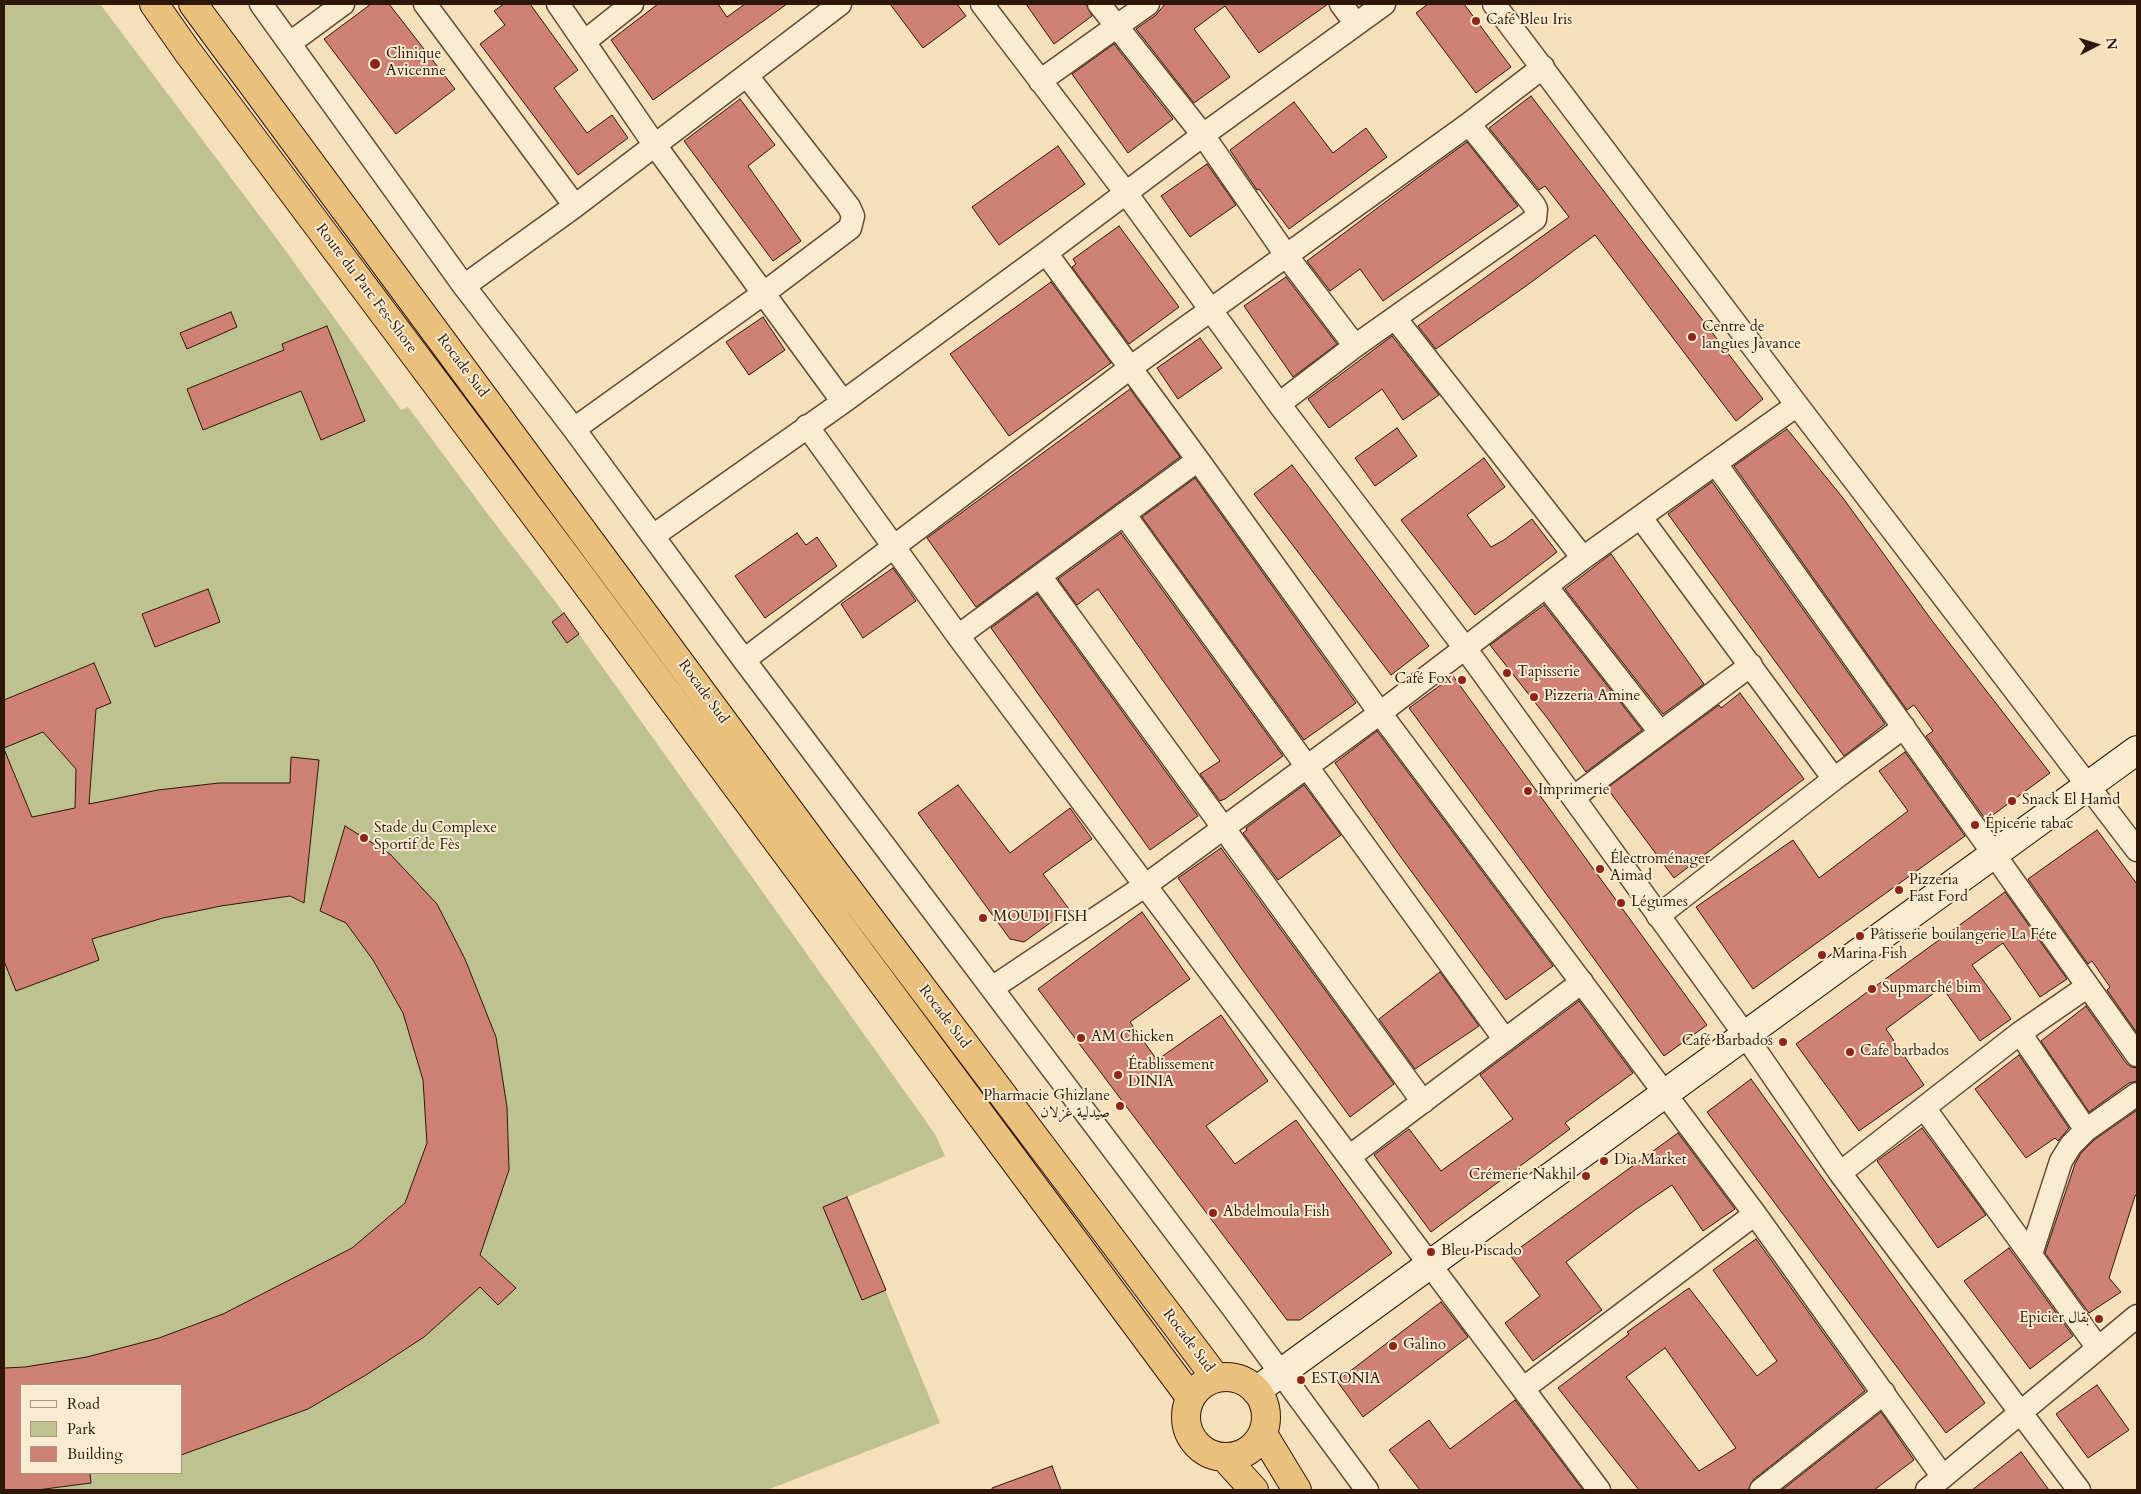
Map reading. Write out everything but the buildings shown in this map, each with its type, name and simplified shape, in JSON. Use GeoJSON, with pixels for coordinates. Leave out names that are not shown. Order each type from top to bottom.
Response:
{"type":"FeatureCollection","features":[{"type":"Feature","properties":{"kind":"highway","name":"Route du Parc Fes-Shore"},"geometry":{"type":"LineString","coordinates":[[154,4],[187,51],[579,574]]}},
{"type":"Feature","properties":{"kind":"highway","name":"Rocade Sud"},"geometry":{"type":"LineString","coordinates":[[193,4],[825,859],[1216,1378]]}},
{"type":"Feature","properties":{"kind":"highway","name":"Rocade Sud"},"geometry":{"type":"LineString","coordinates":[[579,574],[1190,1397]]}},
{"type":"Feature","properties":{"kind":"highway"},"geometry":{"type":"LineString","coordinates":[[1227,1376],[1238,1378],[1256,1390],[1263,1400],[1266,1411],[1263,1434],[1254,1447],[1240,1455],[1225,1458],[1211,1455],[1198,1447],[1190,1437],[1186,1424],[1186,1410],[1190,1397],[1201,1385],[1216,1378],[1227,1376]]}},
{"type":"Feature","properties":{"kind":"highway"},"geometry":{"type":"LineString","coordinates":[[1263,1434],[1297,1490]]}},
{"type":"Feature","properties":{"kind":"highway"},"geometry":{"type":"LineString","coordinates":[[1225,1458],[1254,1490]]}},
{"type":"Feature","properties":{"kind":"street"},"geometry":{"type":"LineString","coordinates":[[261,4],[464,286],[574,429],[744,660],[1227,1300],[1279,1374],[1367,1490]]}},
{"type":"Feature","properties":{"kind":"street"},"geometry":{"type":"LineString","coordinates":[[290,43],[343,4]]}},
{"type":"Feature","properties":{"kind":"street"},"geometry":{"type":"LineString","coordinates":[[425,4],[575,206]]}},
{"type":"Feature","properties":{"kind":"street"},"geometry":{"type":"LineString","coordinates":[[558,4],[654,144],[843,402]]}},
{"type":"Feature","properties":{"kind":"street"},"geometry":{"type":"LineString","coordinates":[[584,42],[632,4]]}},
{"type":"Feature","properties":{"kind":"street"},"geometry":{"type":"LineString","coordinates":[[464,286],[575,206],[840,4]]}},
{"type":"Feature","properties":{"kind":"street"},"geometry":{"type":"LineString","coordinates":[[982,4],[1126,193],[1279,404],[1465,648],[1745,1035],[1840,1173],[2080,1490]]}},
{"type":"Feature","properties":{"kind":"street"},"geometry":{"type":"LineString","coordinates":[[1099,4],[1202,135],[1286,255],[1355,346]]}},
{"type":"Feature","properties":{"kind":"street"},"geometry":{"type":"LineString","coordinates":[[1040,81],[1148,4]]}},
{"type":"Feature","properties":{"kind":"street"},"geometry":{"type":"LineString","coordinates":[[1341,4],[1356,24]]}},
{"type":"Feature","properties":{"kind":"street"},"geometry":{"type":"LineString","coordinates":[[653,536],[843,402],[1046,253],[1202,135],[1384,4]]}},
{"type":"Feature","properties":{"kind":"street"},"geometry":{"type":"LineString","coordinates":[[1494,4],[2137,850]]}},
{"type":"Feature","properties":{"kind":"street"},"geometry":{"type":"LineString","coordinates":[[744,660],[1130,368],[1469,124],[1543,67]]}},
{"type":"Feature","properties":{"kind":"street"},"geometry":{"type":"LineString","coordinates":[[574,429],[764,293],[850,228],[853,216],[849,207],[747,76]]}},
{"type":"Feature","properties":{"kind":"street"},"geometry":{"type":"LineString","coordinates":[[1279,404],[1355,346],[1535,219],[1536,209],[1534,205],[1469,124]]}},
{"type":"Feature","properties":{"kind":"street"},"geometry":{"type":"LineString","coordinates":[[1046,253],[1380,713],[1755,1214],[1884,1394],[1935,1483],[2137,1316]]}},
{"type":"Feature","properties":{"kind":"street"},"geometry":{"type":"LineString","coordinates":[[1395,318],[1583,558]]}},
{"type":"Feature","properties":{"kind":"street"},"geometry":{"type":"LineString","coordinates":[[992,988],[1146,885],[1380,713],[1583,558],[1797,405]]}},
{"type":"Feature","properties":{"kind":"street"},"geometry":{"type":"LineString","coordinates":[[807,426],[958,636],[1600,1490]]}},
{"type":"Feature","properties":{"kind":"street"},"geometry":{"type":"LineString","coordinates":[[958,636],[1198,460]]}},
{"type":"Feature","properties":{"kind":"street"},"geometry":{"type":"LineString","coordinates":[[1716,464],[2137,1055]]}},
{"type":"Feature","properties":{"kind":"street"},"geometry":{"type":"LineString","coordinates":[[1124,514],[1505,1040]]}},
{"type":"Feature","properties":{"kind":"street"},"geometry":{"type":"LineString","coordinates":[[1641,518],[1834,779]]}},
{"type":"Feature","properties":{"kind":"street"},"geometry":{"type":"LineString","coordinates":[[1040,576],[1423,1102]]}},
{"type":"Feature","properties":{"kind":"street"},"geometry":{"type":"LineString","coordinates":[[1546,586],[1660,732]]}},
{"type":"Feature","properties":{"kind":"street"},"geometry":{"type":"LineString","coordinates":[[1574,797],[1751,665]]}},
{"type":"Feature","properties":{"kind":"street"},"geometry":{"type":"LineString","coordinates":[[1658,916],[1834,779],[1904,728]]}},
{"type":"Feature","properties":{"kind":"street"},"geometry":{"type":"LineString","coordinates":[[1256,1390],[2137,750]]}},
{"type":"Feature","properties":{"kind":"street"},"geometry":{"type":"LineString","coordinates":[[1349,1157],[1582,982]]}},
{"type":"Feature","properties":{"kind":"street"},"geometry":{"type":"LineString","coordinates":[[1840,1173],[2020,1033],[2088,986]]}},
{"type":"Feature","properties":{"kind":"street"},"geometry":{"type":"LineString","coordinates":[[2020,1033],[2086,1130]]}},
{"type":"Feature","properties":{"kind":"street"},"geometry":{"type":"LineString","coordinates":[[2031,1254],[2061,1161],[2071,1146],[2086,1130],[2137,1094]]}},
{"type":"Feature","properties":{"kind":"street"},"geometry":{"type":"LineString","coordinates":[[1925,1108],[2098,1348]]}},
{"type":"Feature","properties":{"kind":"street"},"geometry":{"type":"LineString","coordinates":[[1524,1388],[1755,1214]]}},
{"type":"Feature","properties":{"kind":"street"},"geometry":{"type":"LineString","coordinates":[[1761,1490],[1884,1394]]}},
{"type":"Feature","properties":{"kind":"green space","name":"Stade du Complexe Sportif de Fès"},"geometry":{"type":"Polygon","coordinates":[[[4,4],[100,4],[277,239],[401,410],[408,407],[564,613],[935,1134],[945,1156],[847,1197],[940,1423],[767,1490],[4,1490],[4,4]]]}},
{"type":"Feature","properties":{"kind":"place","name":"Café Bleu Iris"},"geometry":{"type":"Point","coordinates":[1476,21]}},
{"type":"Feature","properties":{"kind":"place","name":"Clinique Avicenne"},"geometry":{"type":"Point","coordinates":[375,64]}},
{"type":"Feature","properties":{"kind":"place","name":"Centre de langues Javance"},"geometry":{"type":"Point","coordinates":[1692,337]}},
{"type":"Feature","properties":{"kind":"place","name":"Tapisserie"},"geometry":{"type":"Point","coordinates":[1507,673]}},
{"type":"Feature","properties":{"kind":"place","name":"Café Fox"},"geometry":{"type":"Point","coordinates":[1462,680]}},
{"type":"Feature","properties":{"kind":"place","name":"Pizzeria Amine"},"geometry":{"type":"Point","coordinates":[1534,697]}},
{"type":"Feature","properties":{"kind":"place","name":"Imprimerie"},"geometry":{"type":"Point","coordinates":[1528,791]}},
{"type":"Feature","properties":{"kind":"place","name":"Snack El Hamd"},"geometry":{"type":"Point","coordinates":[2012,801]}},
{"type":"Feature","properties":{"kind":"place","name":"Épicerie tabac"},"geometry":{"type":"Point","coordinates":[1975,825]}},
{"type":"Feature","properties":{"kind":"place","name":"Stade du Complexe Sportif de Fès"},"geometry":{"type":"Point","coordinates":[364,838]}},
{"type":"Feature","properties":{"kind":"place","name":"Électroménager Aimad"},"geometry":{"type":"Point","coordinates":[1600,869]}},
{"type":"Feature","properties":{"kind":"place","name":"Pizzeria Fast Ford"},"geometry":{"type":"Point","coordinates":[1899,890]}},
{"type":"Feature","properties":{"kind":"place","name":"Légumes"},"geometry":{"type":"Point","coordinates":[1621,903]}},
{"type":"Feature","properties":{"kind":"place","name":"MOUDI FISH"},"geometry":{"type":"Point","coordinates":[983,918]}},
{"type":"Feature","properties":{"kind":"place","name":"Pâtisserie boulangerie La Féte"},"geometry":{"type":"Point","coordinates":[1860,936]}},
{"type":"Feature","properties":{"kind":"place","name":"Marina Fish"},"geometry":{"type":"Point","coordinates":[1822,955]}},
{"type":"Feature","properties":{"kind":"place","name":"Supmarché bim"},"geometry":{"type":"Point","coordinates":[1872,989]}},
{"type":"Feature","properties":{"kind":"place","name":"AM Chicken"},"geometry":{"type":"Point","coordinates":[1081,1038]}},
{"type":"Feature","properties":{"kind":"place","name":"Café Barbados"},"geometry":{"type":"Point","coordinates":[1783,1042]}},
{"type":"Feature","properties":{"kind":"place","name":"Cafe barbados"},"geometry":{"type":"Point","coordinates":[1850,1052]}},
{"type":"Feature","properties":{"kind":"place","name":"Établissement DINIA"},"geometry":{"type":"Point","coordinates":[1118,1075]}},
{"type":"Feature","properties":{"kind":"place","name":"Pharmacie Ghizlane صيدلية غزلان"},"geometry":{"type":"Point","coordinates":[1120,1106]}},
{"type":"Feature","properties":{"kind":"place","name":"Dia Market"},"geometry":{"type":"Point","coordinates":[1604,1161]}},
{"type":"Feature","properties":{"kind":"place","name":"Crémerie Nakhil"},"geometry":{"type":"Point","coordinates":[1586,1176]}},
{"type":"Feature","properties":{"kind":"place","name":"Abdelmoula Fish"},"geometry":{"type":"Point","coordinates":[1213,1213]}},
{"type":"Feature","properties":{"kind":"place","name":"Bleu Piscado"},"geometry":{"type":"Point","coordinates":[1431,1252]}},
{"type":"Feature","properties":{"kind":"place","name":"Epicier بقال"},"geometry":{"type":"Point","coordinates":[2099,1319]}},
{"type":"Feature","properties":{"kind":"place","name":"Galino"},"geometry":{"type":"Point","coordinates":[1393,1346]}},
{"type":"Feature","properties":{"kind":"place","name":"ESTONIA"},"geometry":{"type":"Point","coordinates":[1301,1380]}}]}
